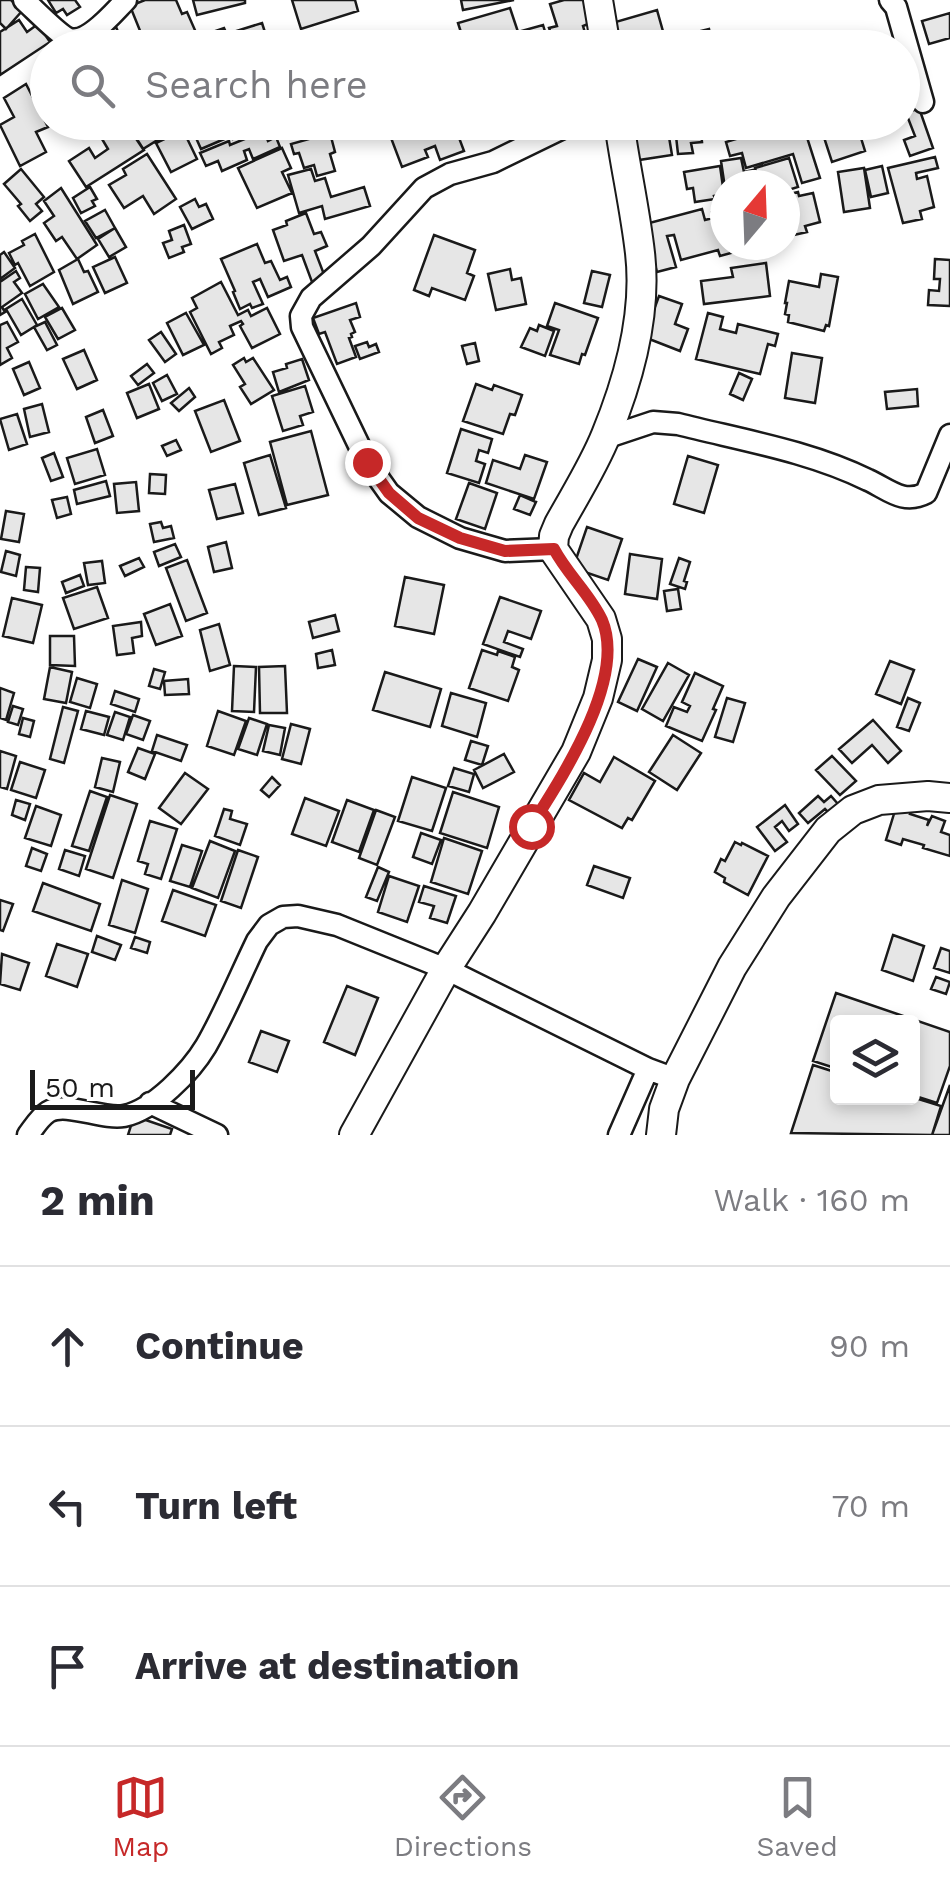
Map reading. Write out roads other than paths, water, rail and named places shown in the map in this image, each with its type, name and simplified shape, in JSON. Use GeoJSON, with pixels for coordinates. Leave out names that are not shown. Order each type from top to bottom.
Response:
{"type":"FeatureCollection","features":[{"type":"Feature","properties":{"kind":"street"},"geometry":{"type":"LineString","coordinates":[[24,0],[58,30]]}},
{"type":"Feature","properties":{"kind":"street"},"geometry":{"type":"LineString","coordinates":[[94,30],[126,0]]}},
{"type":"Feature","properties":{"kind":"street"},"geometry":{"type":"LineString","coordinates":[[598,0],[603,30]]}},
{"type":"Feature","properties":{"kind":"street"},"geometry":{"type":"LineString","coordinates":[[890,0],[903,30]]}},
{"type":"Feature","properties":{"kind":"street"},"geometry":{"type":"LineString","coordinates":[[920,91],[923,102]]}},
{"type":"Feature","properties":{"kind":"street"},"geometry":{"type":"LineString","coordinates":[[538,140],[424,188],[372,246],[311,298],[301,316],[302,327],[337,403],[367,462],[389,493],[418,518],[460,538],[505,551],[554,549]]}},
{"type":"Feature","properties":{"kind":"street"},"geometry":{"type":"LineString","coordinates":[[354,1135],[446,969],[576,752],[598,698],[607,660],[607,639],[601,618],[554,549],[554,536],[605,438],[630,362],[640,301],[640,255],[622,140]]}},
{"type":"Feature","properties":{"kind":"street"},"geometry":{"type":"LineString","coordinates":[[605,438],[652,422],[678,424],[823,462],[870,480],[893,494],[916,498],[926,493],[950,435]]}},
{"type":"Feature","properties":{"kind":"street"},"geometry":{"type":"LineString","coordinates":[[662,1135],[664,1109],[675,1079],[732,967],[776,897],[828,830],[853,810],[879,800],[950,798]]}},
{"type":"Feature","properties":{"kind":"street"},"geometry":{"type":"LineString","coordinates":[[28,1135],[45,1114],[56,1108],[124,1116],[174,1086],[205,1048],[268,925],[283,917],[298,916],[337,926],[446,969],[675,1079]]}},
{"type":"Feature","properties":{"kind":"street"},"geometry":{"type":"LineString","coordinates":[[619,1135],[648,1069]]}},
{"type":"Feature","properties":{"kind":"street"},"geometry":{"type":"LineString","coordinates":[[150,1103],[216,1135]]}}]}
